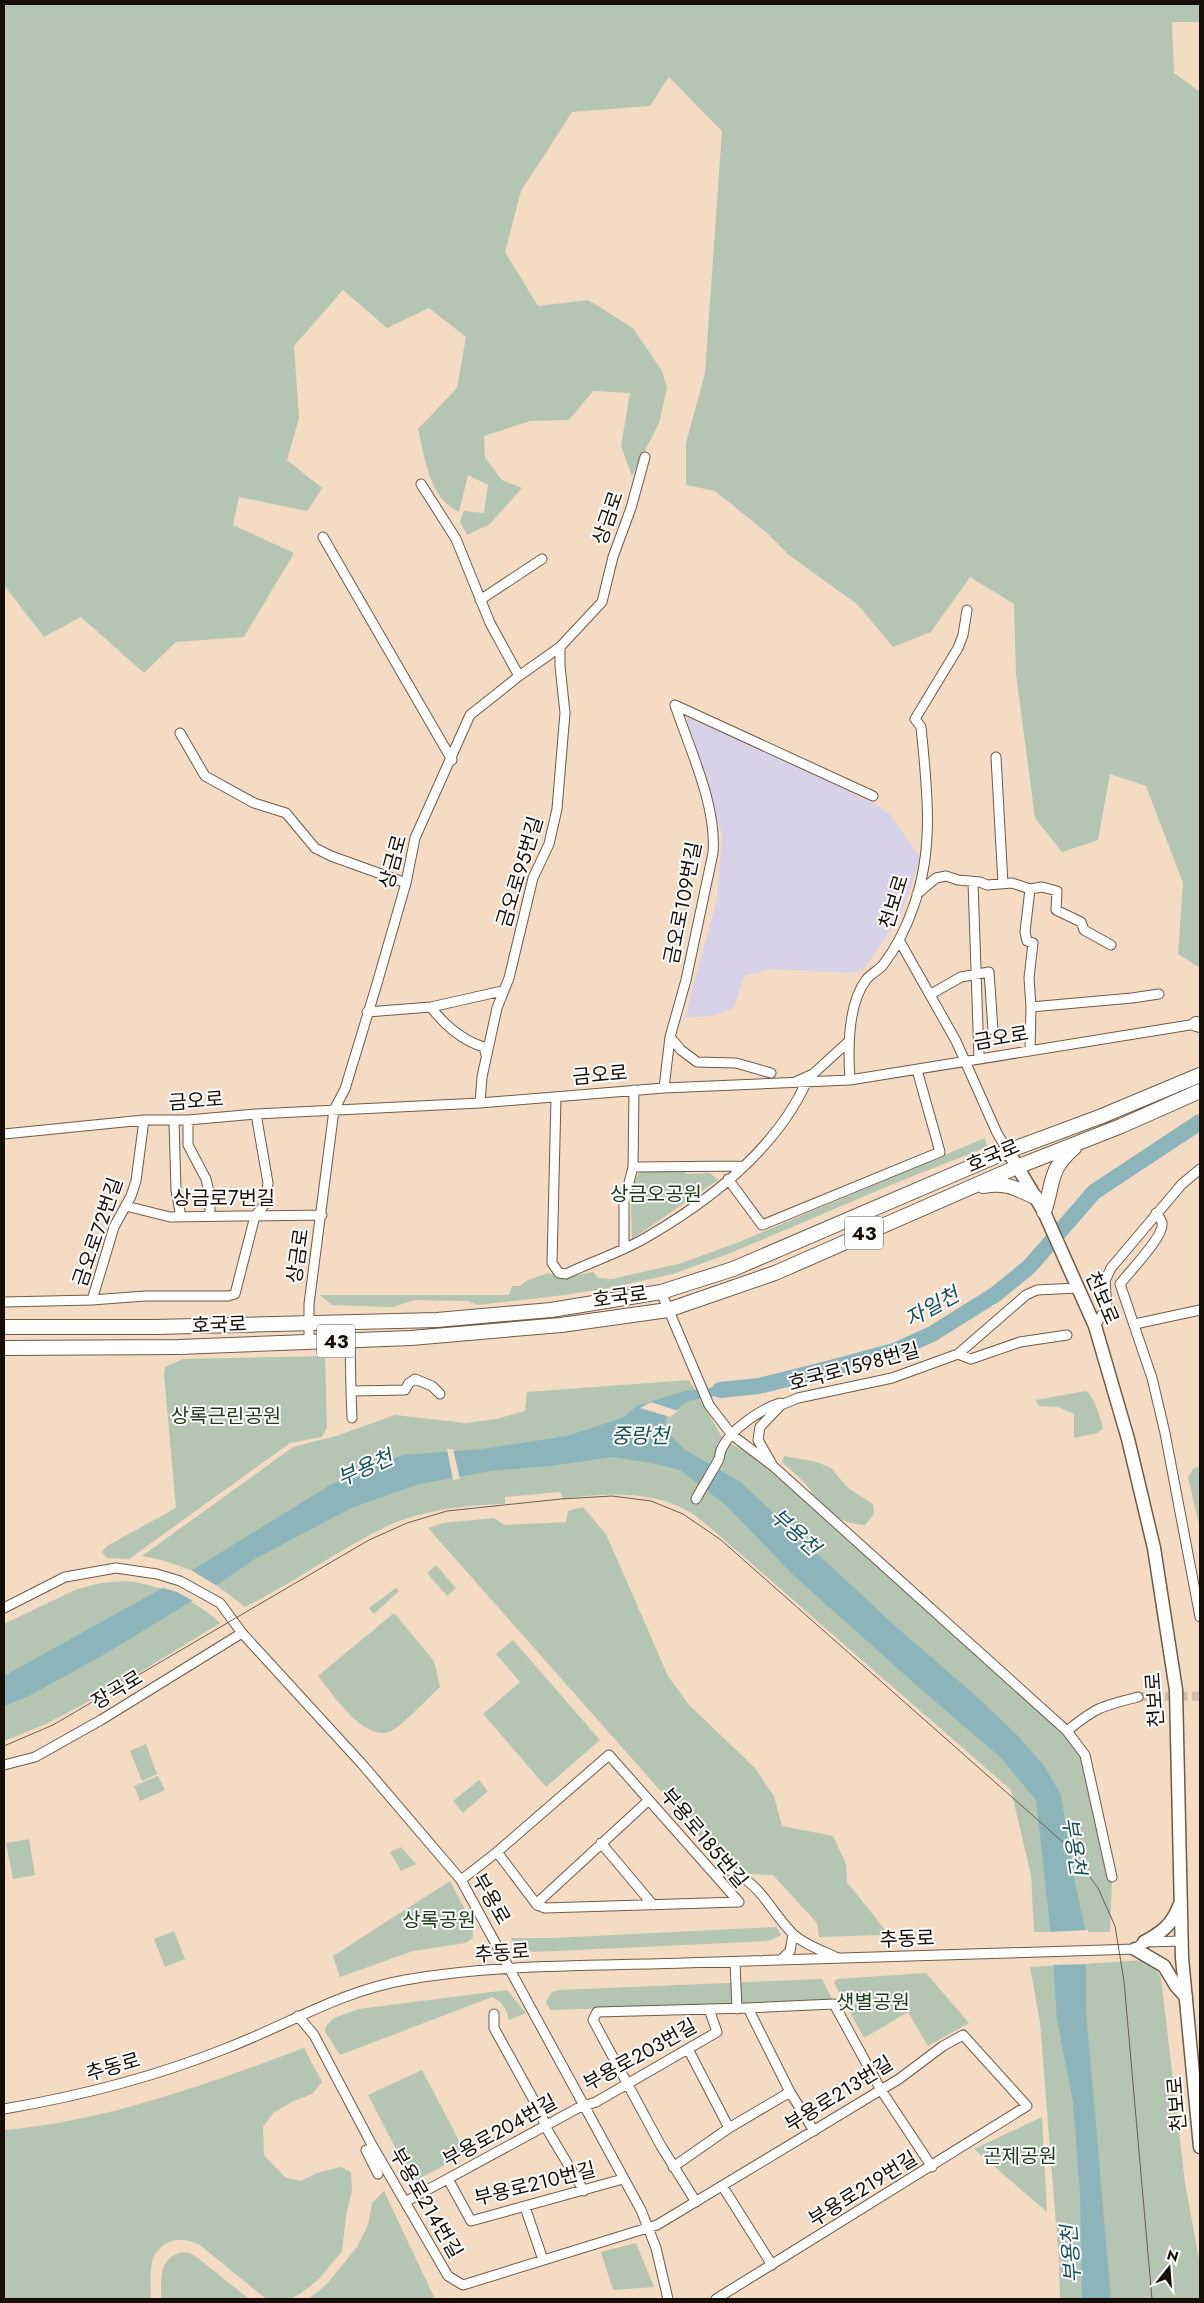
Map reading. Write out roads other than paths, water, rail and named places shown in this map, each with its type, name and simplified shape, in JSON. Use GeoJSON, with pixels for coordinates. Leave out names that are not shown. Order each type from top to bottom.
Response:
{"type":"FeatureCollection","features":[{"type":"Feature","properties":{"kind":"main road","name":"호국로"},"geometry":{"type":"LineString","coordinates":[[4,1327],[155,1327],[461,1318],[551,1310],[661,1292],[733,1270],[1008,1151],[1102,1116],[1198,1075]]}},
{"type":"Feature","properties":{"kind":"main road","name":"호국로"},"geometry":{"type":"LineString","coordinates":[[4,1348],[179,1347],[411,1338],[561,1325],[668,1310],[775,1273],[967,1188],[1200,1092]]}},
{"type":"Feature","properties":{"kind":"main road"},"geometry":{"type":"LineString","coordinates":[[1044,1212],[1051,1192],[1053,1172],[1060,1159],[1087,1139]]}},
{"type":"Feature","properties":{"kind":"main road","name":"천보로"},"geometry":{"type":"LineString","coordinates":[[1008,1151],[1044,1212],[1095,1326],[1128,1439],[1154,1548],[1176,1690],[1180,1904],[1186,1997],[1200,2147]]}},
{"type":"Feature","properties":{"kind":"main road"},"geometry":{"type":"LineString","coordinates":[[967,1188],[994,1184],[1006,1185],[1020,1189],[1035,1197]]}},
{"type":"Feature","properties":{"kind":"main road"},"geometry":{"type":"LineString","coordinates":[[709,1296],[705,1289],[708,1284],[724,1279],[733,1270]]}},
{"type":"Feature","properties":{"kind":"main road"},"geometry":{"type":"LineString","coordinates":[[1180,1904],[1175,1918],[1166,1928],[1139,1945],[1164,1966],[1176,1986],[1186,1997]]}},
{"type":"Feature","properties":{"kind":"street","name":"상금로"},"geometry":{"type":"LineString","coordinates":[[309,1342],[308,1323],[334,1110],[345,1089],[406,883],[416,838],[452,760],[470,715],[519,676],[560,648],[602,602],[613,557],[631,508],[645,457]]}},
{"type":"Feature","properties":{"kind":"street"},"geometry":{"type":"LineString","coordinates":[[421,484],[456,539],[490,623],[519,676]]}},
{"type":"Feature","properties":{"kind":"street"},"geometry":{"type":"LineString","coordinates":[[323,537],[452,760]]}},
{"type":"Feature","properties":{"kind":"street"},"geometry":{"type":"LineString","coordinates":[[480,600],[542,559]]}},
{"type":"Feature","properties":{"kind":"street","name":"천보로"},"geometry":{"type":"LineString","coordinates":[[967,610],[963,635],[958,648],[915,719],[920,727],[924,753],[928,842],[917,894],[899,940],[956,1041],[964,1062],[1008,1151]]}},
{"type":"Feature","properties":{"kind":"street","name":"금오로95번길"},"geometry":{"type":"LineString","coordinates":[[480,1103],[482,1077],[502,991],[509,978],[533,878],[550,844],[557,809],[565,713],[560,648]]}},
{"type":"Feature","properties":{"kind":"street","name":"금오로109번길"},"geometry":{"type":"LineString","coordinates":[[664,1088],[670,1037],[686,980],[713,854],[714,836],[699,776],[675,705],[873,796]]}},
{"type":"Feature","properties":{"kind":"street"},"geometry":{"type":"LineString","coordinates":[[180,733],[205,776],[254,803],[286,813],[315,848],[406,883]]}},
{"type":"Feature","properties":{"kind":"street"},"geometry":{"type":"LineString","coordinates":[[996,757],[1002,884]]}},
{"type":"Feature","properties":{"kind":"street"},"geometry":{"type":"LineString","coordinates":[[917,894],[936,878],[946,876],[987,885],[1022,885],[1030,889],[1042,887],[1057,891],[1056,910],[1081,922],[1084,930],[1111,946]]}},
{"type":"Feature","properties":{"kind":"street"},"geometry":{"type":"LineString","coordinates":[[973,882],[976,921],[975,973],[979,1058]]}},
{"type":"Feature","properties":{"kind":"street"},"geometry":{"type":"LineString","coordinates":[[1030,889],[1025,932],[1026,941],[1034,943],[1029,978],[1031,1007],[1030,1051]]}},
{"type":"Feature","properties":{"kind":"street"},"geometry":{"type":"LineString","coordinates":[[850,1080],[848,1042],[854,1010],[862,987],[866,980],[882,966],[899,940]]}},
{"type":"Feature","properties":{"kind":"street"},"geometry":{"type":"LineString","coordinates":[[931,994],[962,977],[975,973],[989,972],[993,1030]]}},
{"type":"Feature","properties":{"kind":"street"},"geometry":{"type":"LineString","coordinates":[[368,1012],[431,1007],[502,991]]}},
{"type":"Feature","properties":{"kind":"street"},"geometry":{"type":"LineString","coordinates":[[1031,1007],[1159,994]]}},
{"type":"Feature","properties":{"kind":"street"},"geometry":{"type":"LineString","coordinates":[[431,1007],[440,1019],[473,1044],[484,1047],[487,1056]]}},
{"type":"Feature","properties":{"kind":"street","name":"금오로"},"geometry":{"type":"LineString","coordinates":[[4,1134],[144,1120],[174,1121],[256,1114],[556,1098],[568,1095],[664,1088],[850,1080],[1199,1024]]}},
{"type":"Feature","properties":{"kind":"street"},"geometry":{"type":"LineString","coordinates":[[670,1037],[681,1050],[697,1062],[736,1063],[771,1073]]}},
{"type":"Feature","properties":{"kind":"street"},"geometry":{"type":"LineString","coordinates":[[792,1083],[813,1074],[848,1042]]}},
{"type":"Feature","properties":{"kind":"street"},"geometry":{"type":"LineString","coordinates":[[728,1179],[762,1225],[940,1152],[917,1070]]}},
{"type":"Feature","properties":{"kind":"street"},"geometry":{"type":"LineString","coordinates":[[556,1098],[552,1267],[559,1273],[566,1274],[646,1238],[697,1204],[743,1166],[798,1101],[806,1083]]}},
{"type":"Feature","properties":{"kind":"street"},"geometry":{"type":"LineString","coordinates":[[624,1247],[624,1202],[633,1167],[634,1090]]}},
{"type":"Feature","properties":{"kind":"street"},"geometry":{"type":"LineString","coordinates":[[255,1216],[266,1204],[268,1183],[256,1114]]}},
{"type":"Feature","properties":{"kind":"street","name":"금오로72번길"},"geometry":{"type":"LineString","coordinates":[[144,1120],[136,1182],[126,1206],[114,1227],[92,1300],[146,1296],[228,1296],[235,1294],[255,1216]]}},
{"type":"Feature","properties":{"kind":"street"},"geometry":{"type":"LineString","coordinates":[[188,1120],[188,1145],[206,1179],[210,1196],[210,1215]]}},
{"type":"Feature","properties":{"kind":"street"},"geometry":{"type":"LineString","coordinates":[[174,1121],[176,1190],[181,1217]]}},
{"type":"Feature","properties":{"kind":"street"},"geometry":{"type":"LineString","coordinates":[[633,1167],[743,1166]]}},
{"type":"Feature","properties":{"kind":"street"},"geometry":{"type":"LineString","coordinates":[[1095,1326],[1107,1307],[1106,1281],[1111,1268],[1182,1184],[1200,1169]]}},
{"type":"Feature","properties":{"kind":"street","name":"상금로7번길"},"geometry":{"type":"LineString","coordinates":[[126,1206],[170,1217],[322,1214]]}},
{"type":"Feature","properties":{"kind":"street"},"geometry":{"type":"LineString","coordinates":[[1156,1213],[1162,1223],[1162,1229],[1155,1242],[1120,1284],[1123,1299],[1135,1324],[1152,1378],[1200,1617]]}},
{"type":"Feature","properties":{"kind":"street"},"geometry":{"type":"LineString","coordinates":[[958,1354],[1026,1295],[1037,1290],[1078,1288]]}},
{"type":"Feature","properties":{"kind":"street"},"geometry":{"type":"LineString","coordinates":[[661,1292],[709,1405],[732,1435],[773,1466],[1067,1731],[1085,1755],[1112,1877]]}},
{"type":"Feature","properties":{"kind":"street"},"geometry":{"type":"LineString","coordinates":[[4,1302],[92,1300]]}},
{"type":"Feature","properties":{"kind":"street"},"geometry":{"type":"LineString","coordinates":[[1135,1324],[1200,1310]]}},
{"type":"Feature","properties":{"kind":"street","name":"호국로1598번길"},"geometry":{"type":"LineString","coordinates":[[773,1466],[758,1440],[760,1427],[780,1405],[798,1398],[892,1378],[958,1354],[971,1359],[1020,1342],[1067,1335]]}},
{"type":"Feature","properties":{"kind":"street"},"geometry":{"type":"LineString","coordinates":[[350,1340],[352,1418]]}},
{"type":"Feature","properties":{"kind":"street"},"geometry":{"type":"LineString","coordinates":[[351,1391],[405,1390],[409,1383],[415,1379],[432,1386],[440,1394]]}},
{"type":"Feature","properties":{"kind":"street"},"geometry":{"type":"LineString","coordinates":[[696,1499],[720,1456],[722,1448],[732,1435],[752,1417],[769,1407],[798,1398]]}},
{"type":"Feature","properties":{"kind":"street","name":"부용로"},"geometry":{"type":"LineString","coordinates":[[4,1608],[65,1577],[116,1568],[157,1574],[180,1581],[220,1603],[242,1634],[362,1764],[461,1880],[511,1969],[649,2227],[668,2299]]}},
{"type":"Feature","properties":{"kind":"street","name":"장곡로"},"geometry":{"type":"LineString","coordinates":[[4,1765],[35,1756],[101,1720],[242,1634]]}},
{"type":"Feature","properties":{"kind":"street"},"geometry":{"type":"LineString","coordinates":[[1067,1731],[1095,1709],[1113,1702],[1138,1697]]}},
{"type":"Feature","properties":{"kind":"street","name":"부용로185번길"},"geometry":{"type":"LineString","coordinates":[[461,1880],[497,1852],[608,1755],[739,1902],[545,1908],[536,1904]]}},
{"type":"Feature","properties":{"kind":"street"},"geometry":{"type":"LineString","coordinates":[[497,1852],[536,1904],[649,1800]]}},
{"type":"Feature","properties":{"kind":"street"},"geometry":{"type":"LineString","coordinates":[[601,1843],[653,1905]]}},
{"type":"Feature","properties":{"kind":"street"},"geometry":{"type":"LineString","coordinates":[[716,1875],[727,1869],[740,1875],[755,1886],[793,1934],[839,1959]]}},
{"type":"Feature","properties":{"kind":"street"},"geometry":{"type":"LineString","coordinates":[[781,1960],[790,1952],[793,1934]]}},
{"type":"Feature","properties":{"kind":"street"},"geometry":{"type":"LineString","coordinates":[[1139,1945],[1182,1941]]}},
{"type":"Feature","properties":{"kind":"street","name":"추동로"},"geometry":{"type":"LineString","coordinates":[[4,2109],[111,2087],[170,2069],[228,2048],[298,2016],[367,1988],[407,1979],[511,1969],[1024,1953],[1139,1945]]}},
{"type":"Feature","properties":{"kind":"street"},"geometry":{"type":"LineString","coordinates":[[735,1962],[736,2009]]}},
{"type":"Feature","properties":{"kind":"street","name":"부용로203번길"},"geometry":{"type":"LineString","coordinates":[[585,2106],[596,2102],[717,2032],[709,2009],[834,2004],[881,2090]]}},
{"type":"Feature","properties":{"kind":"street"},"geometry":{"type":"LineString","coordinates":[[748,2008],[790,2092],[814,2131]]}},
{"type":"Feature","properties":{"kind":"street"},"geometry":{"type":"LineString","coordinates":[[696,2202],[673,2166],[594,2020],[597,2012],[709,2009]]}},
{"type":"Feature","properties":{"kind":"street"},"geometry":{"type":"LineString","coordinates":[[494,2014],[494,2028],[542,2115],[545,2126],[584,2191]]}},
{"type":"Feature","properties":{"kind":"street","name":"부용로214번길"},"geometry":{"type":"LineString","coordinates":[[298,2016],[314,2035],[372,2145],[448,2276],[463,2285],[558,2257],[649,2227]]}},
{"type":"Feature","properties":{"kind":"street","name":"부용로213번길"},"geometry":{"type":"LineString","coordinates":[[649,2227],[670,2219],[881,2090],[943,2046],[963,2036],[1028,2106]]}},
{"type":"Feature","properties":{"kind":"street"},"geometry":{"type":"LineString","coordinates":[[688,2049],[729,2128]]}},
{"type":"Feature","properties":{"kind":"street"},"geometry":{"type":"LineString","coordinates":[[881,2090],[932,2166]]}},
{"type":"Feature","properties":{"kind":"street"},"geometry":{"type":"LineString","coordinates":[[673,2166],[729,2128],[790,2092]]}},
{"type":"Feature","properties":{"kind":"street","name":"부용로204번길"},"geometry":{"type":"LineString","coordinates":[[405,2202],[585,2106]]}},
{"type":"Feature","properties":{"kind":"street","name":"부용로219번길"},"geometry":{"type":"LineString","coordinates":[[716,2299],[1028,2106]]}},
{"type":"Feature","properties":{"kind":"street"},"geometry":{"type":"LineString","coordinates":[[366,2150],[378,2174]]}},
{"type":"Feature","properties":{"kind":"street","name":"부용로210번길"},"geometry":{"type":"LineString","coordinates":[[448,2179],[471,2221],[622,2179]]}},
{"type":"Feature","properties":{"kind":"street"},"geometry":{"type":"LineString","coordinates":[[722,2186],[772,2265]]}},
{"type":"Feature","properties":{"kind":"street"},"geometry":{"type":"LineString","coordinates":[[525,2207],[543,2260]]}},
{"type":"Feature","properties":{"kind":"water","name":"중랑천"},"geometry":{"type":"Polygon","coordinates":[[[740,1384],[741,1391],[688,1401],[666,1417],[665,1430],[685,1450],[739,1481],[894,1625],[975,1695],[1018,1736],[1045,1767],[1061,1795],[1075,1883],[1086,1934],[1086,2011],[1111,2299],[1082,2299],[1080,2194],[1073,2102],[1057,2019],[1052,1945],[1036,1800],[1000,1757],[792,1574],[727,1506],[680,1470],[652,1463],[613,1457],[549,1466],[491,1471],[419,1484],[351,1508],[255,1559],[205,1593],[105,1654],[29,1696],[4,1706],[4,1676],[175,1581],[330,1485],[403,1455],[482,1449],[567,1436],[622,1418],[637,1406],[685,1391],[740,1384]]]}},
{"type":"Feature","properties":{"kind":"waterway","name":"자일천"},"geometry":{"type":"LineString","coordinates":[[720,1390],[759,1386],[827,1369],[894,1351],[932,1334],[996,1294],[1030,1266],[1094,1192],[1200,1122]]}},
{"type":"Feature","properties":{"kind":"tunnel"},"geometry":{"type":"LineString","coordinates":[[1138,1697],[1200,1696]]}},
{"type":"Feature","properties":{"kind":"tram line"},"geometry":{"type":"LineString","coordinates":[[4,1746],[53,1725],[369,1540],[407,1523],[447,1511],[561,1499],[612,1496],[651,1501],[683,1514],[721,1540],[1065,1844],[1098,1888],[1115,1926],[1124,1981],[1152,2299]]}},
{"type":"Feature","properties":{"kind":"park label","name":"상금오공원"},"geometry":{"type":"Point","coordinates":[656,1194]}},
{"type":"Feature","properties":{"kind":"park label","name":"상록근린공원"},"geometry":{"type":"Point","coordinates":[226,1416]}},
{"type":"Feature","properties":{"kind":"park label","name":"상록공원"},"geometry":{"type":"Point","coordinates":[439,1920]}},
{"type":"Feature","properties":{"kind":"park label","name":"샛별공원"},"geometry":{"type":"Point","coordinates":[873,2002]}},
{"type":"Feature","properties":{"kind":"park label","name":"곤제공원"},"geometry":{"type":"Point","coordinates":[1020,2156]}},
{"type":"Feature","properties":{"kind":"water label","name":"부용천"},"geometry":{"type":"Point","coordinates":[365,1468]}},
{"type":"Feature","properties":{"kind":"water label","name":"부용천"},"geometry":{"type":"Point","coordinates":[795,1532]}},
{"type":"Feature","properties":{"kind":"water label","name":"부용천"},"geometry":{"type":"Point","coordinates":[1074,1846]}},
{"type":"Feature","properties":{"kind":"water label","name":"부용천"},"geometry":{"type":"Point","coordinates":[1071,2254]}}]}
